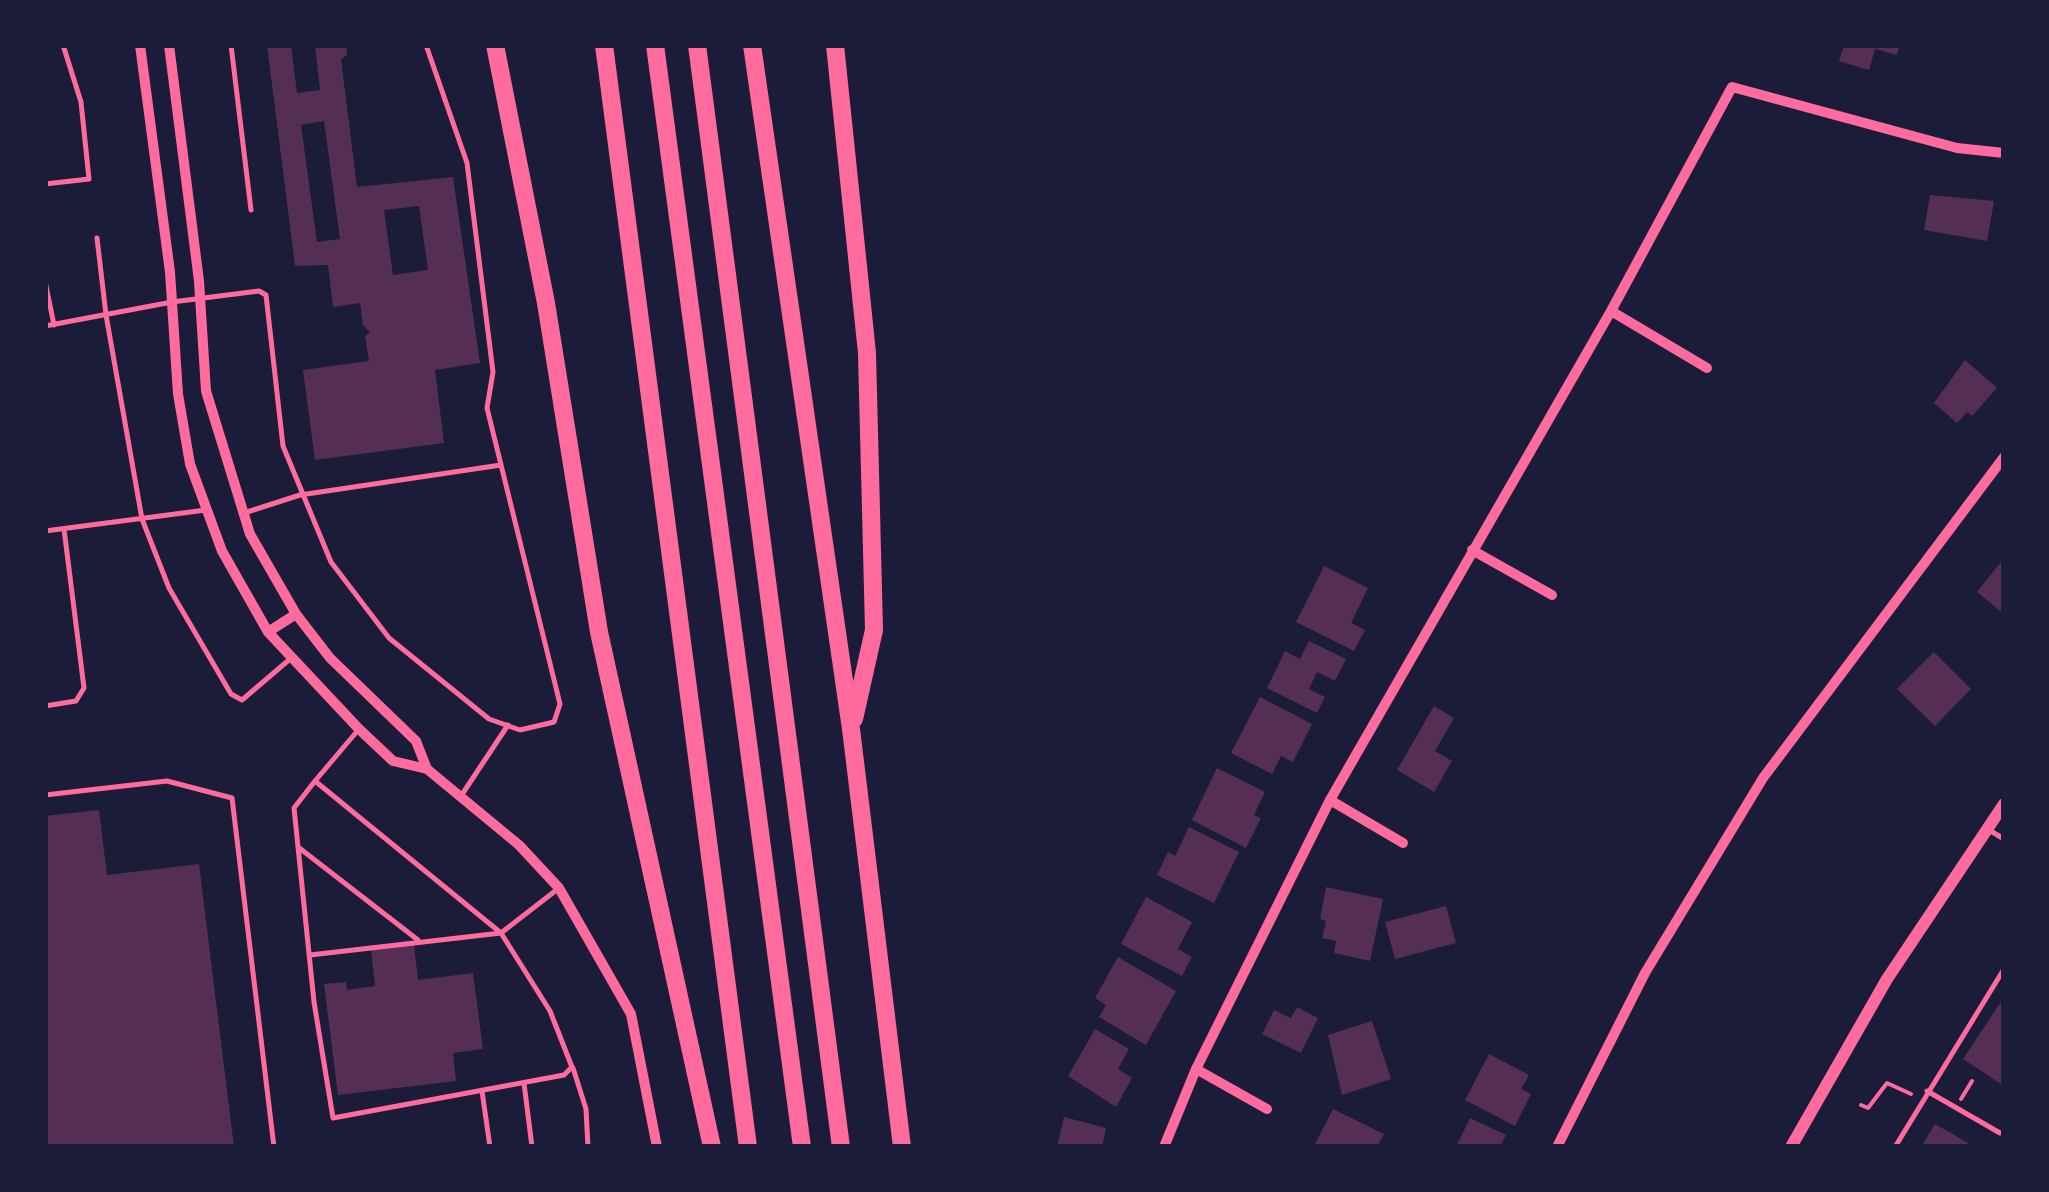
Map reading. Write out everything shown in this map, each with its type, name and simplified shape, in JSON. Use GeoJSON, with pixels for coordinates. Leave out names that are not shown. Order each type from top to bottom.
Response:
{"type":"FeatureCollection","features":[{"type":"Feature","properties":{"kind":"highway"},"geometry":{"type":"LineString","coordinates":[[495,45],[546,304],[599,632],[712,1147]]}},
{"type":"Feature","properties":{"kind":"highway"},"geometry":{"type":"LineString","coordinates":[[604,45],[748,1147]]}},
{"type":"Feature","properties":{"kind":"highway"},"geometry":{"type":"LineString","coordinates":[[655,45],[802,1147]]}},
{"type":"Feature","properties":{"kind":"highway"},"geometry":{"type":"LineString","coordinates":[[697,45],[841,1147]]}},
{"type":"Feature","properties":{"kind":"highway"},"geometry":{"type":"LineString","coordinates":[[752,45],[852,729],[902,1147]]}},
{"type":"Feature","properties":{"kind":"highway"},"geometry":{"type":"LineString","coordinates":[[835,45],[867,353],[874,630],[852,729]]}},
{"type":"Feature","properties":{"kind":"street"},"geometry":{"type":"LineString","coordinates":[[140,45],[172,302],[178,394],[190,464],[222,551],[268,632],[358,729],[393,761],[427,769],[519,845],[559,888],[631,1014],[657,1147]]}},
{"type":"Feature","properties":{"kind":"street"},"geometry":{"type":"LineString","coordinates":[[169,45],[200,302],[206,391],[244,513],[270,574],[296,614],[330,658],[416,741],[427,769]]}},
{"type":"Feature","properties":{"kind":"street"},"geometry":{"type":"LineString","coordinates":[[1164,1147],[1196,1069],[1330,800],[1611,312],[1732,87],[1957,148],[2004,153]]}},
{"type":"Feature","properties":{"kind":"street"},"geometry":{"type":"LineString","coordinates":[[1611,312],[1707,368]]}},
{"type":"Feature","properties":{"kind":"street"},"geometry":{"type":"LineString","coordinates":[[1558,1147],[1644,973],[1763,778],[2004,458]]}},
{"type":"Feature","properties":{"kind":"street"},"geometry":{"type":"LineString","coordinates":[[1472,550],[1552,596]]}},
{"type":"Feature","properties":{"kind":"street"},"geometry":{"type":"LineString","coordinates":[[268,632],[296,614]]}},
{"type":"Feature","properties":{"kind":"street"},"geometry":{"type":"LineString","coordinates":[[1330,800],[1403,843]]}},
{"type":"Feature","properties":{"kind":"street"},"geometry":{"type":"LineString","coordinates":[[1792,1147],[1887,978],[2004,804]]}},
{"type":"Feature","properties":{"kind":"street"},"geometry":{"type":"LineString","coordinates":[[1196,1069],[1268,1108]]}},
{"type":"Feature","properties":{"kind":"lane"},"geometry":{"type":"LineString","coordinates":[[45,184],[88,179],[81,102],[63,45]]}},
{"type":"Feature","properties":{"kind":"lane"},"geometry":{"type":"LineString","coordinates":[[230,45],[251,210]]}},
{"type":"Feature","properties":{"kind":"lane"},"geometry":{"type":"LineString","coordinates":[[45,326],[172,302],[200,302],[259,291],[266,295],[283,446],[300,495],[331,562],[388,638],[490,718],[520,730],[554,722],[560,704],[487,408],[493,372],[467,163],[426,45]]}},
{"type":"Feature","properties":{"kind":"lane"},"geometry":{"type":"LineString","coordinates":[[96,238],[142,519],[169,588],[231,694],[242,700],[290,659]]}},
{"type":"Feature","properties":{"kind":"lane"},"geometry":{"type":"LineString","coordinates":[[45,281],[54,325]]}},
{"type":"Feature","properties":{"kind":"lane"},"geometry":{"type":"LineString","coordinates":[[244,513],[300,495],[501,465]]}},
{"type":"Feature","properties":{"kind":"lane"},"geometry":{"type":"LineString","coordinates":[[45,532],[207,510]]}},
{"type":"Feature","properties":{"kind":"lane"},"geometry":{"type":"LineString","coordinates":[[45,706],[76,701],[84,688],[64,529]]}},
{"type":"Feature","properties":{"kind":"lane"},"geometry":{"type":"LineString","coordinates":[[460,796],[508,725]]}},
{"type":"Feature","properties":{"kind":"lane"},"geometry":{"type":"LineString","coordinates":[[358,729],[294,808],[333,1118],[564,1076],[572,1067]]}},
{"type":"Feature","properties":{"kind":"lane"},"geometry":{"type":"LineString","coordinates":[[314,780],[501,933],[550,1011],[586,1109],[588,1147]]}},
{"type":"Feature","properties":{"kind":"lane"},"geometry":{"type":"LineString","coordinates":[[45,795],[168,781],[232,798],[274,1147]]}},
{"type":"Feature","properties":{"kind":"lane"},"geometry":{"type":"LineString","coordinates":[[1986,828],[2004,840]]}},
{"type":"Feature","properties":{"kind":"lane"},"geometry":{"type":"LineString","coordinates":[[298,848],[421,942]]}},
{"type":"Feature","properties":{"kind":"lane"},"geometry":{"type":"LineString","coordinates":[[310,955],[501,933],[559,888]]}},
{"type":"Feature","properties":{"kind":"lane"},"geometry":{"type":"LineString","coordinates":[[1895,1147],[2004,969]]}},
{"type":"Feature","properties":{"kind":"lane"},"geometry":{"type":"LineString","coordinates":[[524,1083],[532,1147]]}},
{"type":"Feature","properties":{"kind":"lane"},"geometry":{"type":"LineString","coordinates":[[482,1091],[490,1147]]}},
{"type":"Feature","properties":{"kind":"lane"},"geometry":{"type":"LineString","coordinates":[[1927,1091],[2000,1133]]}},
{"type":"Feature","properties":{"kind":"path"},"geometry":{"type":"LineString","coordinates":[[1861,1104],[1868,1108],[1887,1083],[1895,1086]]}},
{"type":"Feature","properties":{"kind":"building"},"geometry":{"type":"Polygon","coordinates":[[[267,45],[291,45],[297,93],[320,90],[315,45],[346,45],[347,55],[341,59],[357,187],[453,177],[480,363],[435,370],[444,443],[315,460],[303,370],[369,361],[365,336],[370,332],[363,325],[360,303],[333,307],[328,265],[295,266],[267,45]],[[324,121],[301,125],[317,242],[340,239],[324,121]],[[419,206],[384,210],[393,275],[428,270],[419,206]]]}},
{"type":"Feature","properties":{"kind":"building"},"geometry":{"type":"Polygon","coordinates":[[[1844,45],[1900,45],[1897,55],[1875,49],[1869,70],[1839,61],[1844,45]]]}},
{"type":"Feature","properties":{"kind":"building"},"geometry":{"type":"Polygon","coordinates":[[[1930,195],[1994,201],[1987,241],[1924,230],[1930,195]]]}},
{"type":"Feature","properties":{"kind":"building"},"geometry":{"type":"Polygon","coordinates":[[[1965,360],[1997,388],[1972,416],[1967,412],[1957,423],[1934,403],[1965,360]]]}},
{"type":"Feature","properties":{"kind":"building"},"geometry":{"type":"Polygon","coordinates":[[[2004,558],[2004,614],[1977,592],[2004,558]]]}},
{"type":"Feature","properties":{"kind":"building"},"geometry":{"type":"Polygon","coordinates":[[[1324,566],[1368,588],[1351,623],[1365,630],[1354,651],[1296,622],[1324,566]]]}},
{"type":"Feature","properties":{"kind":"building"},"geometry":{"type":"Polygon","coordinates":[[[1309,641],[1346,659],[1335,681],[1317,672],[1309,689],[1325,697],[1317,713],[1267,688],[1285,651],[1300,659],[1309,641]]]}},
{"type":"Feature","properties":{"kind":"building"},"geometry":{"type":"Polygon","coordinates":[[[1934,652],[1971,689],[1935,726],[1897,689],[1934,652]]]}},
{"type":"Feature","properties":{"kind":"building"},"geometry":{"type":"Polygon","coordinates":[[[1260,697],[1312,724],[1293,762],[1281,756],[1272,774],[1231,753],[1260,697]]]}},
{"type":"Feature","properties":{"kind":"building"},"geometry":{"type":"Polygon","coordinates":[[[1434,706],[1454,718],[1435,751],[1452,761],[1434,792],[1397,770],[1434,706]]]}},
{"type":"Feature","properties":{"kind":"building"},"geometry":{"type":"Polygon","coordinates":[[[1217,768],[1265,792],[1254,815],[1261,818],[1246,848],[1192,820],[1217,768]]]}},
{"type":"Feature","properties":{"kind":"building"},"geometry":{"type":"Polygon","coordinates":[[[99,810],[107,875],[199,864],[234,1147],[45,1147],[45,816],[99,810]]]}},
{"type":"Feature","properties":{"kind":"building"},"geometry":{"type":"Polygon","coordinates":[[[1189,827],[1239,852],[1214,903],[1157,875],[1168,852],[1175,856],[1189,827]]]}},
{"type":"Feature","properties":{"kind":"building"},"geometry":{"type":"Polygon","coordinates":[[[1326,887],[1383,899],[1370,961],[1334,953],[1336,941],[1322,938],[1326,921],[1320,919],[1326,887]]]}},
{"type":"Feature","properties":{"kind":"building"},"geometry":{"type":"Polygon","coordinates":[[[1146,897],[1192,922],[1178,949],[1192,957],[1182,976],[1121,944],[1146,897]]]}},
{"type":"Feature","properties":{"kind":"building"},"geometry":{"type":"Polygon","coordinates":[[[1446,906],[1456,943],[1395,959],[1385,922],[1446,906]]]}},
{"type":"Feature","properties":{"kind":"building"},"geometry":{"type":"Polygon","coordinates":[[[414,944],[418,980],[473,973],[483,1049],[453,1053],[456,1081],[338,1095],[324,984],[346,982],[347,990],[375,986],[371,950],[414,944]]]}},
{"type":"Feature","properties":{"kind":"building"},"geometry":{"type":"Polygon","coordinates":[[[1118,957],[1176,991],[1146,1045],[1099,1017],[1106,1005],[1095,998],[1118,957]]]}},
{"type":"Feature","properties":{"kind":"building"},"geometry":{"type":"Polygon","coordinates":[[[2004,997],[2004,1086],[1963,1059],[2004,997]]]}},
{"type":"Feature","properties":{"kind":"building"},"geometry":{"type":"Polygon","coordinates":[[[1297,1007],[1318,1018],[1301,1053],[1262,1034],[1274,1010],[1291,1018],[1297,1007]]]}},
{"type":"Feature","properties":{"kind":"building"},"geometry":{"type":"Polygon","coordinates":[[[1372,1021],[1391,1079],[1342,1095],[1328,1035],[1372,1021]]]}},
{"type":"Feature","properties":{"kind":"building"},"geometry":{"type":"Polygon","coordinates":[[[1095,1029],[1129,1049],[1118,1069],[1132,1078],[1116,1107],[1068,1076],[1095,1029]]]}},
{"type":"Feature","properties":{"kind":"building"},"geometry":{"type":"Polygon","coordinates":[[[1489,1054],[1529,1075],[1521,1089],[1531,1094],[1515,1126],[1465,1100],[1489,1054]]]}},
{"type":"Feature","properties":{"kind":"building"},"geometry":{"type":"Polygon","coordinates":[[[1333,1109],[1384,1134],[1377,1147],[1315,1144],[1333,1109]]]}},
{"type":"Feature","properties":{"kind":"building"},"geometry":{"type":"Polygon","coordinates":[[[1064,1117],[1106,1128],[1102,1147],[1057,1147],[1064,1117]]]}},
{"type":"Feature","properties":{"kind":"building"},"geometry":{"type":"Polygon","coordinates":[[[1470,1118],[1506,1135],[1500,1147],[1456,1147],[1470,1118]]]}},
{"type":"Feature","properties":{"kind":"building"},"geometry":{"type":"Polygon","coordinates":[[[1935,1124],[1975,1147],[1921,1147],[1935,1124]]]}}]}
